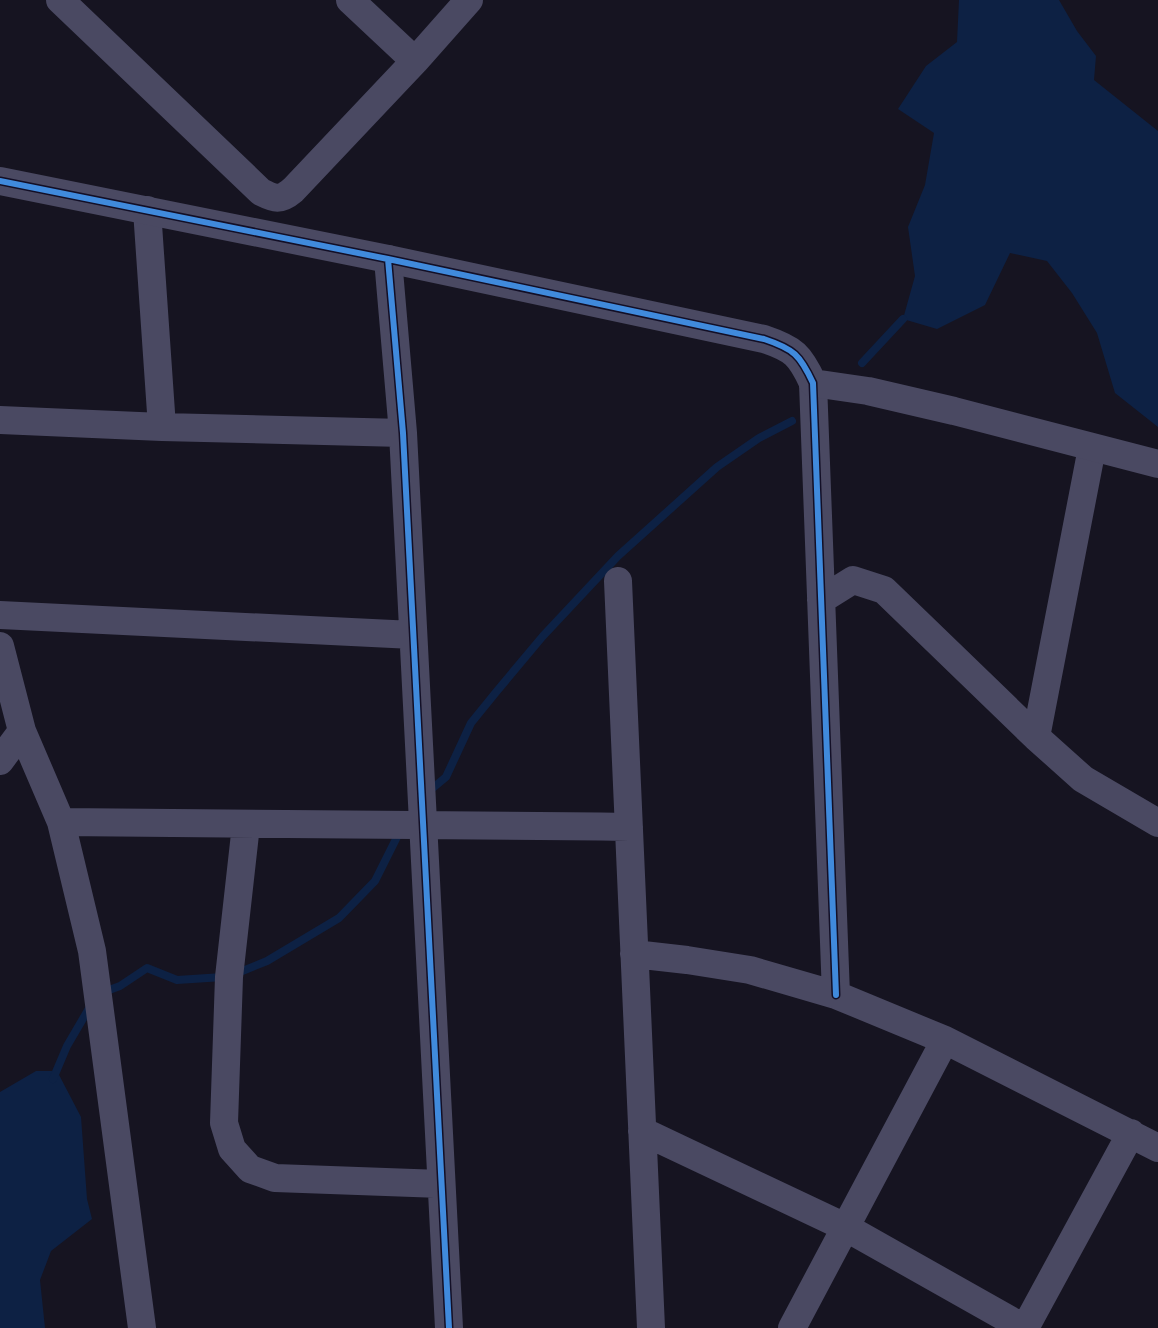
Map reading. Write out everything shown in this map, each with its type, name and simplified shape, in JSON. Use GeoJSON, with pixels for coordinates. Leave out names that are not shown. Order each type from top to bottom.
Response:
{"type":"FeatureCollection","features":[{"type":"Feature","properties":{"kind":"street"},"geometry":{"type":"LineString","coordinates":[[60,0],[260,192],[273,198],[284,198],[293,190],[470,0]]}},
{"type":"Feature","properties":{"kind":"street"},"geometry":{"type":"LineString","coordinates":[[350,0],[415,60]]}},
{"type":"Feature","properties":{"kind":"street"},"geometry":{"type":"LineString","coordinates":[[0,181],[388,259],[764,339],[786,347],[803,362],[813,384],[836,995]]}},
{"type":"Feature","properties":{"kind":"street"},"geometry":{"type":"LineString","coordinates":[[270,235],[273,198]]}},
{"type":"Feature","properties":{"kind":"street"},"geometry":{"type":"LineString","coordinates":[[147,210],[162,426]]}},
{"type":"Feature","properties":{"kind":"street"},"geometry":{"type":"LineString","coordinates":[[388,259],[403,433],[449,1328]]}},
{"type":"Feature","properties":{"kind":"street"},"geometry":{"type":"LineString","coordinates":[[813,384],[868,391],[1158,464]]}},
{"type":"Feature","properties":{"kind":"street"},"geometry":{"type":"LineString","coordinates":[[0,420],[403,433]]}},
{"type":"Feature","properties":{"kind":"street"},"geometry":{"type":"LineString","coordinates":[[1036,738],[1092,448]]}},
{"type":"Feature","properties":{"kind":"street"},"geometry":{"type":"LineString","coordinates":[[618,580],[651,1328]]}},
{"type":"Feature","properties":{"kind":"street"},"geometry":{"type":"LineString","coordinates":[[821,600],[853,580],[884,590],[1036,738],[1083,779],[1158,823]]}},
{"type":"Feature","properties":{"kind":"street"},"geometry":{"type":"LineString","coordinates":[[0,615],[413,635]]}},
{"type":"Feature","properties":{"kind":"street"},"geometry":{"type":"LineString","coordinates":[[0,646],[22,731],[61,822],[92,951],[142,1328]]}},
{"type":"Feature","properties":{"kind":"street"},"geometry":{"type":"LineString","coordinates":[[0,761],[22,731]]}},
{"type":"Feature","properties":{"kind":"street"},"geometry":{"type":"LineString","coordinates":[[61,822],[629,827]]}},
{"type":"Feature","properties":{"kind":"street"},"geometry":{"type":"LineString","coordinates":[[246,825],[229,977],[224,1124],[232,1149],[250,1169],[275,1178],[441,1184]]}},
{"type":"Feature","properties":{"kind":"street"},"geometry":{"type":"LineString","coordinates":[[634,954],[750,970],[836,995],[945,1040],[1158,1148]]}},
{"type":"Feature","properties":{"kind":"street"},"geometry":{"type":"LineString","coordinates":[[792,1328],[945,1040]]}},
{"type":"Feature","properties":{"kind":"street"},"geometry":{"type":"LineString","coordinates":[[642,1131],[845,1227],[1024,1328],[1131,1133]]}},
{"type":"Feature","properties":{"kind":"water"},"geometry":{"type":"Polygon","coordinates":[[[959,0],[1059,0],[1077,31],[1096,56],[1094,80],[1158,131],[1158,427],[1115,393],[1097,333],[1072,293],[1047,261],[1010,253],[985,305],[937,329],[903,319],[915,276],[908,227],[925,185],[934,133],[898,109],[926,66],[957,42],[959,0]]]}},
{"type":"Feature","properties":{"kind":"water"},"geometry":{"type":"Polygon","coordinates":[[[36,1071],[57,1071],[81,1117],[87,1199],[92,1219],[51,1251],[40,1280],[45,1328],[0,1328],[0,1092],[36,1071]]]}},
{"type":"Feature","properties":{"kind":"waterway"},"geometry":{"type":"LineString","coordinates":[[862,363],[903,319]]}},
{"type":"Feature","properties":{"kind":"waterway"},"geometry":{"type":"LineString","coordinates":[[428,792],[446,777],[471,723],[543,636],[618,556],[717,467],[759,438],[792,421]]}},
{"type":"Feature","properties":{"kind":"waterway"},"geometry":{"type":"LineString","coordinates":[[235,974],[267,961],[339,918],[375,881],[401,829]]}},
{"type":"Feature","properties":{"kind":"waterway"},"geometry":{"type":"LineString","coordinates":[[101,993],[120,986],[147,968],[177,980],[223,977]]}},
{"type":"Feature","properties":{"kind":"waterway"},"geometry":{"type":"LineString","coordinates":[[53,1079],[67,1046],[91,1005]]}},
{"type":"Feature","properties":{"kind":"cycle path"},"geometry":{"type":"LineString","coordinates":[[0,181],[388,259],[764,339],[782,346],[795,354],[800,359],[813,383],[836,995]]}},
{"type":"Feature","properties":{"kind":"cycle path"},"geometry":{"type":"LineString","coordinates":[[388,259],[403,433],[449,1328]]}}]}
